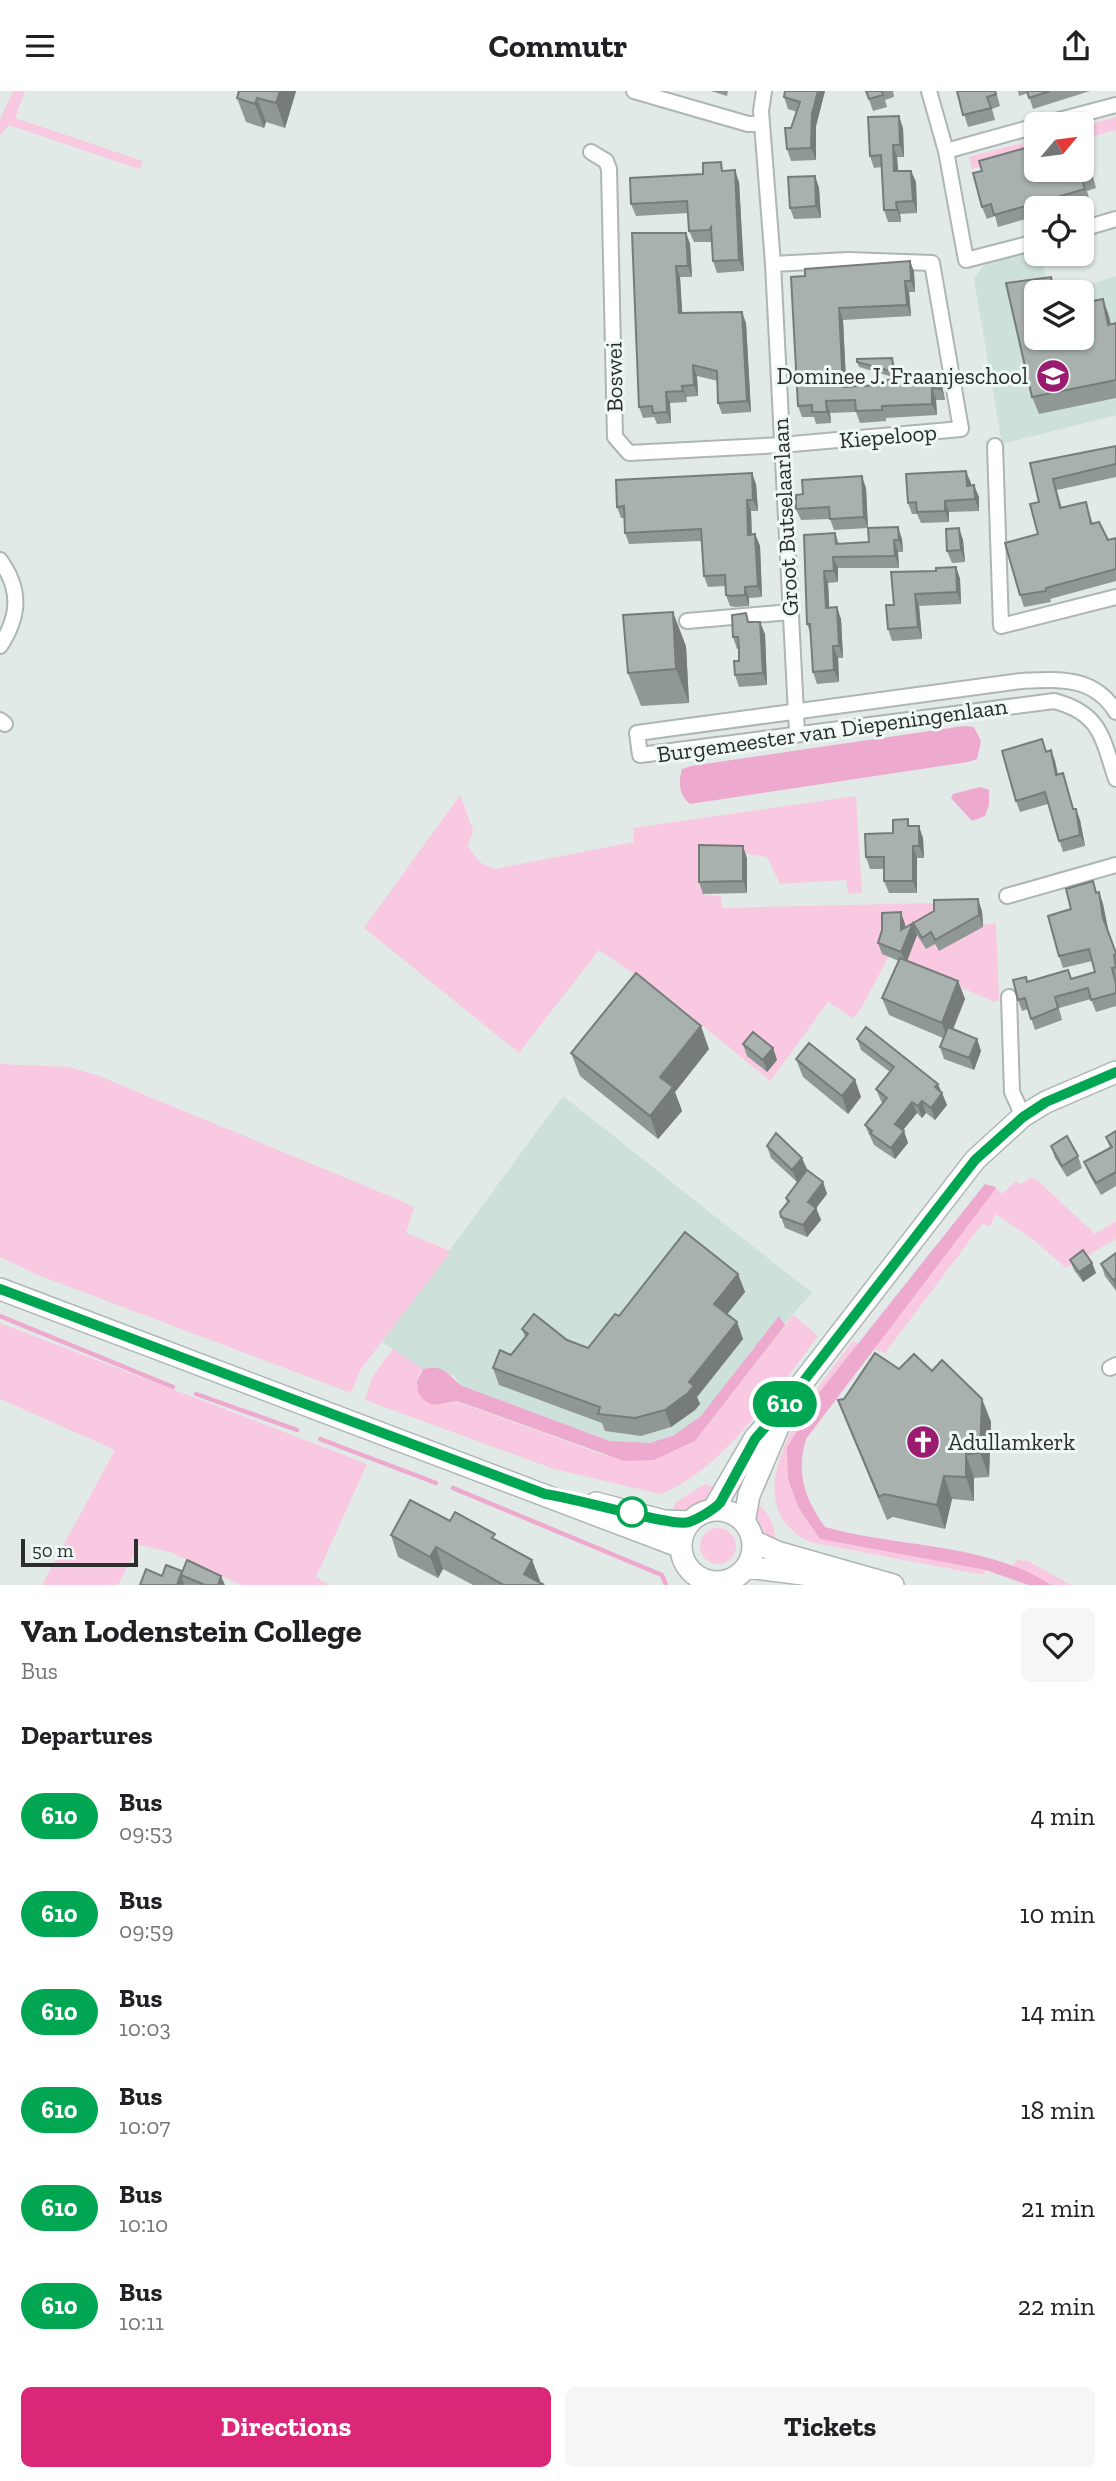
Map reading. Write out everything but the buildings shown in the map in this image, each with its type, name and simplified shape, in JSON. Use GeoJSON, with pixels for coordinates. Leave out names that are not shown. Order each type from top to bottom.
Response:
{"type":"FeatureCollection","features":[{"type":"Feature","properties":{"kind":"main road"},"geometry":{"type":"LineString","coordinates":[[681,1534],[713,1510],[755,1439],[789,1400],[975,1160],[1023,1117],[1116,1072]]}},
{"type":"Feature","properties":{"kind":"main road"},"geometry":{"type":"LineString","coordinates":[[1083,1087],[1116,1084]]}},
{"type":"Feature","properties":{"kind":"main road"},"geometry":{"type":"LineString","coordinates":[[0,1289],[545,1494],[569,1507],[681,1534]]}},
{"type":"Feature","properties":{"kind":"main road"},"geometry":{"type":"LineString","coordinates":[[744,1522],[749,1495],[789,1400]]}},
{"type":"Feature","properties":{"kind":"main road"},"geometry":{"type":"LineString","coordinates":[[681,1534],[687,1567],[695,1580],[722,1584],[741,1574],[747,1567],[753,1541],[744,1522],[730,1512],[713,1510]]}},
{"type":"Feature","properties":{"kind":"main road"},"geometry":{"type":"LineString","coordinates":[[753,1541],[778,1552],[847,1569],[860,1577],[893,1585]]}},
{"type":"Feature","properties":{"kind":"main road"},"geometry":{"type":"LineString","coordinates":[[747,1567],[845,1581],[860,1577]]}},
{"type":"Feature","properties":{"kind":"street"},"geometry":{"type":"LineString","coordinates":[[634,91],[748,124],[762,124]]}},
{"type":"Feature","properties":{"kind":"street","name":"Groot Butselaarlaan"},"geometry":{"type":"LineString","coordinates":[[764,91],[762,124],[773,264],[797,733]]}},
{"type":"Feature","properties":{"kind":"street"},"geometry":{"type":"LineString","coordinates":[[929,91],[946,151],[966,260],[1024,245]]}},
{"type":"Feature","properties":{"kind":"street"},"geometry":{"type":"LineString","coordinates":[[1089,112],[1116,105]]}},
{"type":"Feature","properties":{"kind":"street"},"geometry":{"type":"LineString","coordinates":[[946,151],[1024,129]]}},
{"type":"Feature","properties":{"kind":"street","name":"Boswei"},"geometry":{"type":"LineString","coordinates":[[590,152],[606,161],[609,169],[615,437],[620,446],[629,453],[781,445]]}},
{"type":"Feature","properties":{"kind":"street"},"geometry":{"type":"LineString","coordinates":[[1094,225],[1116,219]]}},
{"type":"Feature","properties":{"kind":"street","name":"Kiepeloop"},"geometry":{"type":"LineString","coordinates":[[773,264],[848,260],[932,263],[961,429],[781,445]]}},
{"type":"Feature","properties":{"kind":"street"},"geometry":{"type":"LineString","coordinates":[[995,446],[1001,626],[1116,597]]}},
{"type":"Feature","properties":{"kind":"street"},"geometry":{"type":"LineString","coordinates":[[0,560],[16,588],[17,606],[11,629],[0,646]]}},
{"type":"Feature","properties":{"kind":"street"},"geometry":{"type":"LineString","coordinates":[[687,621],[790,613]]}},
{"type":"Feature","properties":{"kind":"street","name":"Burgemeester van Diepeningenlaan"},"geometry":{"type":"LineString","coordinates":[[1116,712],[1097,691],[1078,681],[1063,678],[1021,681],[637,733],[640,755],[1054,701],[1075,706],[1095,723],[1113,759],[1116,779]]}},
{"type":"Feature","properties":{"kind":"street"},"geometry":{"type":"LineString","coordinates":[[1007,895],[1116,865]]}},
{"type":"Feature","properties":{"kind":"street"},"geometry":{"type":"LineString","coordinates":[[1009,997],[1012,1091],[1023,1117]]}},
{"type":"Feature","properties":{"kind":"shaded area"},"geometry":{"type":"Polygon","coordinates":[[[13,91],[25,91],[15,118],[143,161],[139,169],[9,125],[0,135],[0,119],[13,91]]]}},
{"type":"Feature","properties":{"kind":"shaded area"},"geometry":{"type":"Polygon","coordinates":[[[1116,117],[1116,130],[1094,136],[1094,123],[1116,117]]]}},
{"type":"Feature","properties":{"kind":"shaded area"},"geometry":{"type":"Polygon","coordinates":[[[1022,143],[1024,151],[1024,155],[972,169],[969,157],[1022,143]]]}},
{"type":"Feature","properties":{"kind":"shaded area","name":"Dominee J. Fraanjeschool"},"geometry":{"type":"Polygon","coordinates":[[[1024,253],[1024,266],[1043,266],[1047,280],[1024,280],[1024,350],[1094,350],[1094,283],[1116,276],[1116,415],[1002,444],[974,279],[986,262],[1024,253]]]}},
{"type":"Feature","properties":{"kind":"shaded area"},"geometry":{"type":"Polygon","coordinates":[[[964,726],[974,727],[981,741],[977,759],[968,762],[690,804],[680,788],[682,769],[691,766],[964,726]]]}},
{"type":"Feature","properties":{"kind":"shaded area"},"geometry":{"type":"Polygon","coordinates":[[[980,787],[989,790],[989,805],[985,816],[972,821],[951,798],[953,794],[980,787]]]}},
{"type":"Feature","properties":{"kind":"shaded area"},"geometry":{"type":"Polygon","coordinates":[[[460,795],[473,830],[468,847],[481,863],[495,869],[634,842],[633,828],[856,796],[862,893],[848,894],[846,880],[780,884],[767,857],[704,847],[704,895],[721,896],[722,908],[979,902],[979,925],[996,923],[999,1000],[995,1002],[889,956],[859,1012],[853,1018],[828,1002],[770,1081],[665,995],[599,950],[519,1053],[364,928],[460,795]]]}},
{"type":"Feature","properties":{"kind":"shaded area"},"geometry":{"type":"Polygon","coordinates":[[[0,1064],[69,1067],[99,1076],[404,1202],[414,1208],[406,1233],[451,1251],[361,1369],[351,1393],[38,1275],[0,1257],[0,1064]]]}},
{"type":"Feature","properties":{"kind":"shaded area"},"geometry":{"type":"Polygon","coordinates":[[[563,1096],[812,1293],[700,1417],[686,1428],[662,1440],[637,1445],[610,1441],[462,1386],[455,1377],[433,1366],[423,1369],[382,1342],[563,1096]]]}},
{"type":"Feature","properties":{"kind":"shaded area"},"geometry":{"type":"Polygon","coordinates":[[[1030,1178],[1036,1179],[1095,1234],[1116,1221],[1116,1239],[1066,1268],[1035,1241],[996,1214],[990,1226],[982,1224],[885,1353],[874,1349],[996,1187],[1002,1194],[1016,1181],[1021,1184],[1030,1178]]]}},
{"type":"Feature","properties":{"kind":"shaded area"},"geometry":{"type":"Polygon","coordinates":[[[985,1184],[996,1187],[806,1439],[802,1474],[807,1495],[825,1527],[970,1553],[1025,1571],[1051,1585],[1028,1585],[986,1570],[820,1539],[798,1507],[788,1479],[787,1448],[818,1394],[985,1184]]]}},
{"type":"Feature","properties":{"kind":"shaded area"},"geometry":{"type":"Polygon","coordinates":[[[793,1315],[818,1336],[767,1402],[726,1448],[704,1468],[660,1494],[554,1469],[365,1400],[372,1377],[393,1349],[423,1369],[418,1376],[452,1400],[607,1456],[654,1460],[695,1441],[793,1315]]]}},
{"type":"Feature","properties":{"kind":"shaded area"},"geometry":{"type":"Polygon","coordinates":[[[779,1316],[785,1325],[695,1441],[654,1460],[624,1461],[457,1401],[431,1404],[418,1392],[417,1382],[423,1369],[436,1368],[445,1371],[462,1386],[610,1441],[650,1443],[674,1435],[700,1417],[779,1316]]]}},
{"type":"Feature","properties":{"kind":"shaded area"},"geometry":{"type":"Polygon","coordinates":[[[0,1323],[367,1464],[316,1577],[329,1585],[241,1585],[170,1552],[139,1545],[118,1585],[42,1585],[115,1450],[0,1399],[0,1323]]]}},
{"type":"Feature","properties":{"kind":"shaded area"},"geometry":{"type":"Polygon","coordinates":[[[853,1341],[858,1344],[818,1394],[788,1479],[798,1507],[820,1539],[986,1570],[983,1575],[810,1542],[786,1523],[775,1500],[776,1473],[786,1444],[819,1387],[853,1341]]]}},
{"type":"Feature","properties":{"kind":"shaded area"},"geometry":{"type":"Polygon","coordinates":[[[705,1484],[720,1489],[699,1507],[672,1516],[675,1503],[705,1484]]]}},
{"type":"Feature","properties":{"kind":"shaded area"},"geometry":{"type":"Polygon","coordinates":[[[754,1502],[764,1509],[771,1520],[775,1533],[774,1545],[758,1530],[754,1502]]]}},
{"type":"Feature","properties":{"kind":"shaded area"},"geometry":{"type":"Polygon","coordinates":[[[718,1528],[731,1533],[736,1546],[731,1559],[718,1564],[705,1559],[700,1546],[705,1533],[718,1528]]]}},
{"type":"Feature","properties":{"kind":"shaded area"},"geometry":{"type":"Polygon","coordinates":[[[1017,1560],[1028,1561],[1071,1585],[1051,1585],[1012,1567],[1017,1560]]]}},
{"type":"Feature","properties":{"kind":"waterway"},"geometry":{"type":"LineString","coordinates":[[0,1316],[173,1387]]}},
{"type":"Feature","properties":{"kind":"waterway"},"geometry":{"type":"LineString","coordinates":[[196,1394],[297,1430]]}},
{"type":"Feature","properties":{"kind":"waterway"},"geometry":{"type":"LineString","coordinates":[[320,1439],[436,1483]]}},
{"type":"Feature","properties":{"kind":"waterway"},"geometry":{"type":"LineString","coordinates":[[453,1488],[662,1575],[666,1585]]}},
{"type":"Feature","properties":{"kind":"bus line","name":"610"},"geometry":{"type":"LineString","coordinates":[[0,1289],[545,1494],[571,1497],[664,1521],[690,1522],[696,1516],[713,1510],[720,1503],[755,1439],[773,1415],[789,1400],[975,1160],[1023,1117],[1046,1102],[1083,1087],[1101,1076],[1116,1072]]}},
{"type":"Feature","properties":{"kind":"place","name":"Dominee J. Fraanjeschool"},"geometry":{"type":"Point","coordinates":[1053,376]}},
{"type":"Feature","properties":{"kind":"place","name":"Adullamkerk"},"geometry":{"type":"Point","coordinates":[923,1442]}}]}
